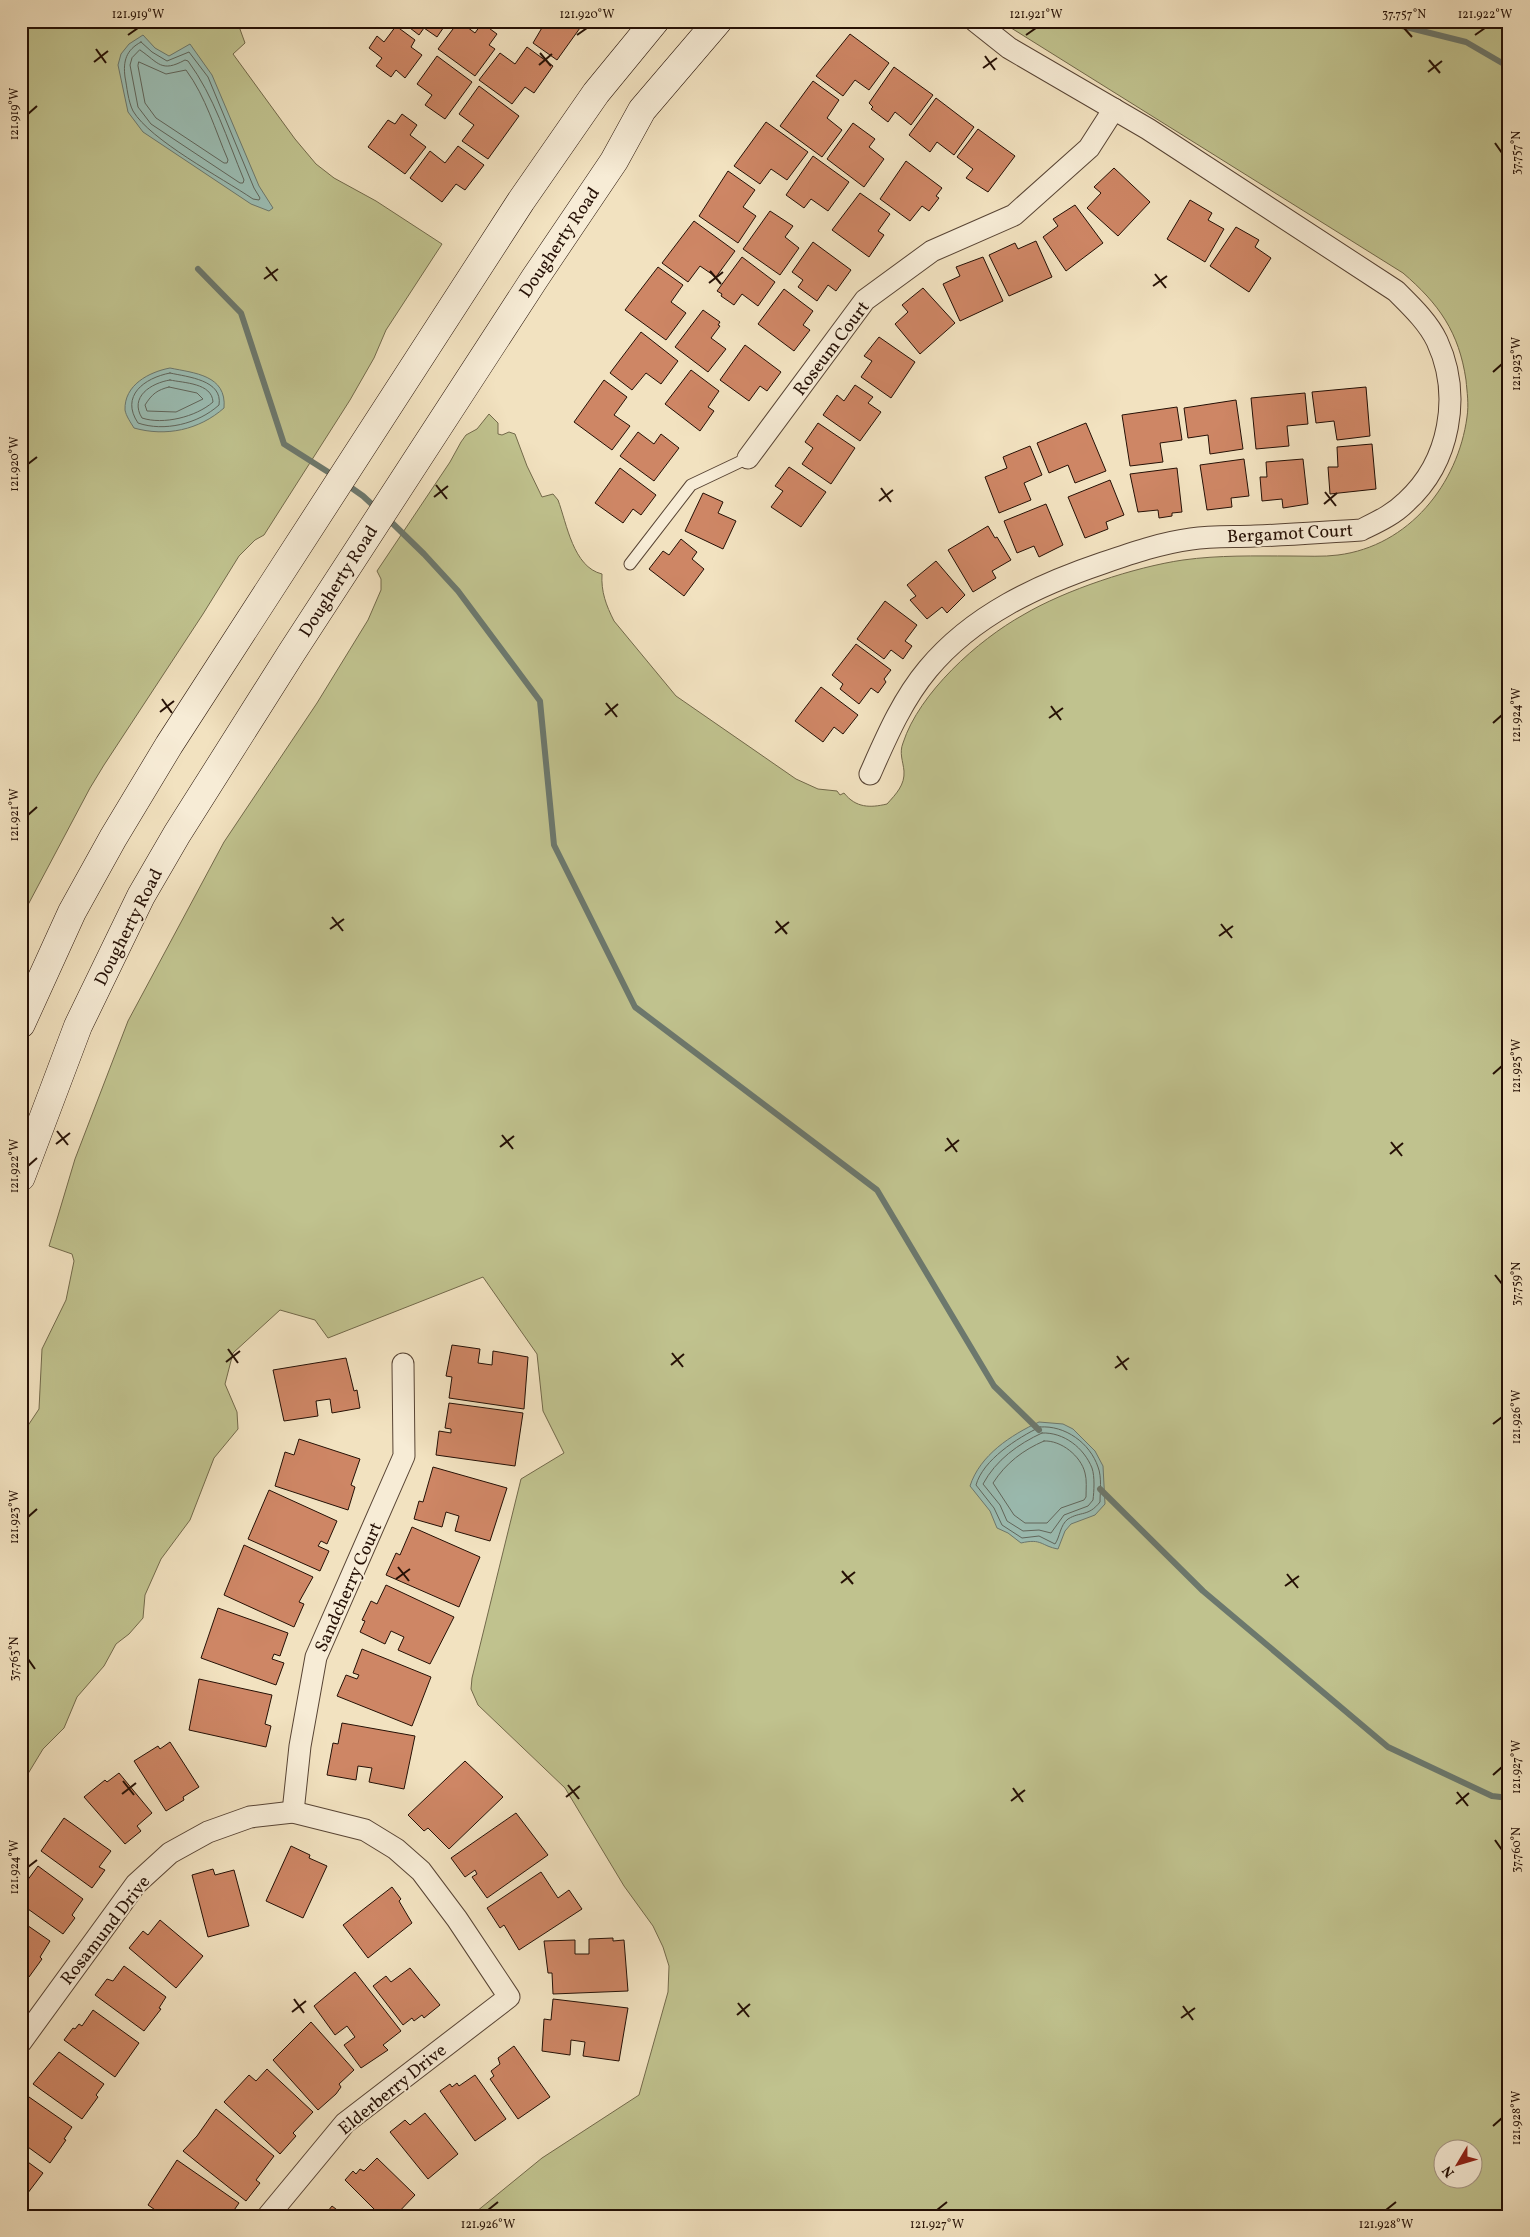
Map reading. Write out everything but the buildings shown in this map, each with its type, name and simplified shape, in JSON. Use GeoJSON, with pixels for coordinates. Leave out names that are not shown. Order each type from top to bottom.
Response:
{"type":"FeatureCollection","features":[{"type":"Feature","properties":{"kind":"main road"},"geometry":{"type":"LineString","coordinates":[[21,1024],[72,912],[113,838],[293,553],[521,201],[596,93],[656,21]]}},
{"type":"Feature","properties":{"kind":"main road","name":"Dougherty Road"},"geometry":{"type":"LineString","coordinates":[[21,1177],[78,1026],[141,896],[214,773],[614,161],[642,110],[718,21]]}},
{"type":"Feature","properties":{"kind":"street","name":"Bergamot Court"},"geometry":{"type":"LineString","coordinates":[[870,774],[892,725],[928,668],[960,636],[1006,604],[1046,583],[1138,551],[1191,539],[1361,530],[1383,520],[1411,497],[1428,476],[1444,443],[1450,409],[1446,366],[1436,340],[1419,314],[1396,291],[1148,129],[1009,48],[975,21]]}},
{"type":"Feature","properties":{"kind":"street","name":"Roseum Court"},"geometry":{"type":"LineString","coordinates":[[748,458],[865,300],[932,250],[1014,216],[1090,148],[1114,110]]}},
{"type":"Feature","properties":{"kind":"street","name":"Sandcherry Court"},"geometry":{"type":"LineString","coordinates":[[293,1812],[300,1746],[316,1657],[404,1456],[403,1364]]}},
{"type":"Feature","properties":{"kind":"street","name":"Rosamund Drive"},"geometry":{"type":"LineString","coordinates":[[21,2042],[136,1884],[170,1853],[208,1832],[250,1818],[293,1812],[365,1830],[396,1849],[421,1871],[457,1919],[509,1997]]}},
{"type":"Feature","properties":{"kind":"street","name":"Elderberry Drive"},"geometry":{"type":"LineString","coordinates":[[268,2216],[346,2123],[509,1997]]}},
{"type":"Feature","properties":{"kind":"lane"},"geometry":{"type":"LineString","coordinates":[[630,564],[691,485],[748,458]]}},
{"type":"Feature","properties":{"kind":"green space"},"geometry":{"type":"Polygon","coordinates":[[[21,21],[237,21],[245,43],[233,54],[295,139],[316,164],[334,178],[376,201],[442,244],[386,330],[374,358],[350,400],[264,535],[255,540],[239,556],[104,765],[21,918],[21,21]]]}},
{"type":"Feature","properties":{"kind":"green space"},"geometry":{"type":"Polygon","coordinates":[[[1000,21],[1509,21],[1509,2216],[471,2216],[542,2158],[639,2095],[668,1992],[669,1966],[653,1926],[624,1886],[565,1788],[478,1705],[471,1689],[472,1678],[521,1479],[564,1453],[543,1411],[537,1354],[483,1277],[328,1338],[315,1320],[280,1310],[233,1353],[225,1384],[237,1412],[238,1429],[214,1458],[190,1520],[161,1559],[145,1595],[143,1618],[129,1634],[116,1644],[104,1666],[77,1697],[64,1728],[43,1749],[26,1777],[21,1790],[21,1477],[27,1427],[39,1409],[42,1349],[66,1300],[74,1261],[72,1254],[49,1246],[75,1159],[128,1021],[224,842],[317,703],[368,620],[381,590],[381,579],[377,571],[450,462],[461,442],[466,435],[477,429],[489,414],[498,423],[498,434],[502,435],[509,432],[515,434],[527,466],[542,497],[553,494],[558,500],[572,543],[578,554],[592,570],[602,574],[602,587],[614,621],[676,696],[796,779],[818,789],[837,791],[840,795],[844,793],[853,802],[864,806],[881,805],[887,804],[897,793],[903,781],[902,747],[911,724],[922,705],[936,687],[969,653],[1023,615],[1079,588],[1164,563],[1196,558],[1332,556],[1364,549],[1387,539],[1408,525],[1426,508],[1441,488],[1453,466],[1462,442],[1468,412],[1468,398],[1463,363],[1452,333],[1437,308],[1403,273],[1000,21]]]}},
{"type":"Feature","properties":{"kind":"water"},"geometry":{"type":"Polygon","coordinates":[[[143,35],[155,48],[169,56],[190,44],[212,75],[259,186],[273,208],[269,211],[251,204],[143,132],[128,112],[118,65],[121,54],[129,44],[143,35]]]}},
{"type":"Feature","properties":{"kind":"water"},"geometry":{"type":"Polygon","coordinates":[[[170,368],[198,374],[215,382],[224,397],[224,408],[204,422],[182,430],[158,432],[134,428],[125,410],[129,393],[146,376],[170,368]]]}},
{"type":"Feature","properties":{"kind":"water"},"geometry":{"type":"Polygon","coordinates":[[[1039,1422],[1063,1424],[1073,1429],[1095,1451],[1103,1466],[1105,1504],[1095,1515],[1071,1524],[1065,1531],[1058,1549],[1033,1541],[1021,1543],[1008,1533],[997,1528],[990,1511],[970,1486],[981,1465],[998,1447],[1018,1433],[1039,1422]]]}},
{"type":"Feature","properties":{"kind":"waterway"},"geometry":{"type":"LineString","coordinates":[[1382,21],[1466,42],[1509,67]]}},
{"type":"Feature","properties":{"kind":"waterway"},"geometry":{"type":"LineString","coordinates":[[198,269],[241,313],[284,444],[336,477]]}},
{"type":"Feature","properties":{"kind":"waterway"},"geometry":{"type":"LineString","coordinates":[[346,484],[377,509]]}},
{"type":"Feature","properties":{"kind":"waterway"},"geometry":{"type":"LineString","coordinates":[[386,517],[458,591],[540,701],[554,845],[635,1007],[877,1190],[994,1386],[1039,1430]]}},
{"type":"Feature","properties":{"kind":"waterway"},"geometry":{"type":"LineString","coordinates":[[1100,1489],[1203,1591],[1388,1747],[1492,1796],[1509,1798]]}}]}
